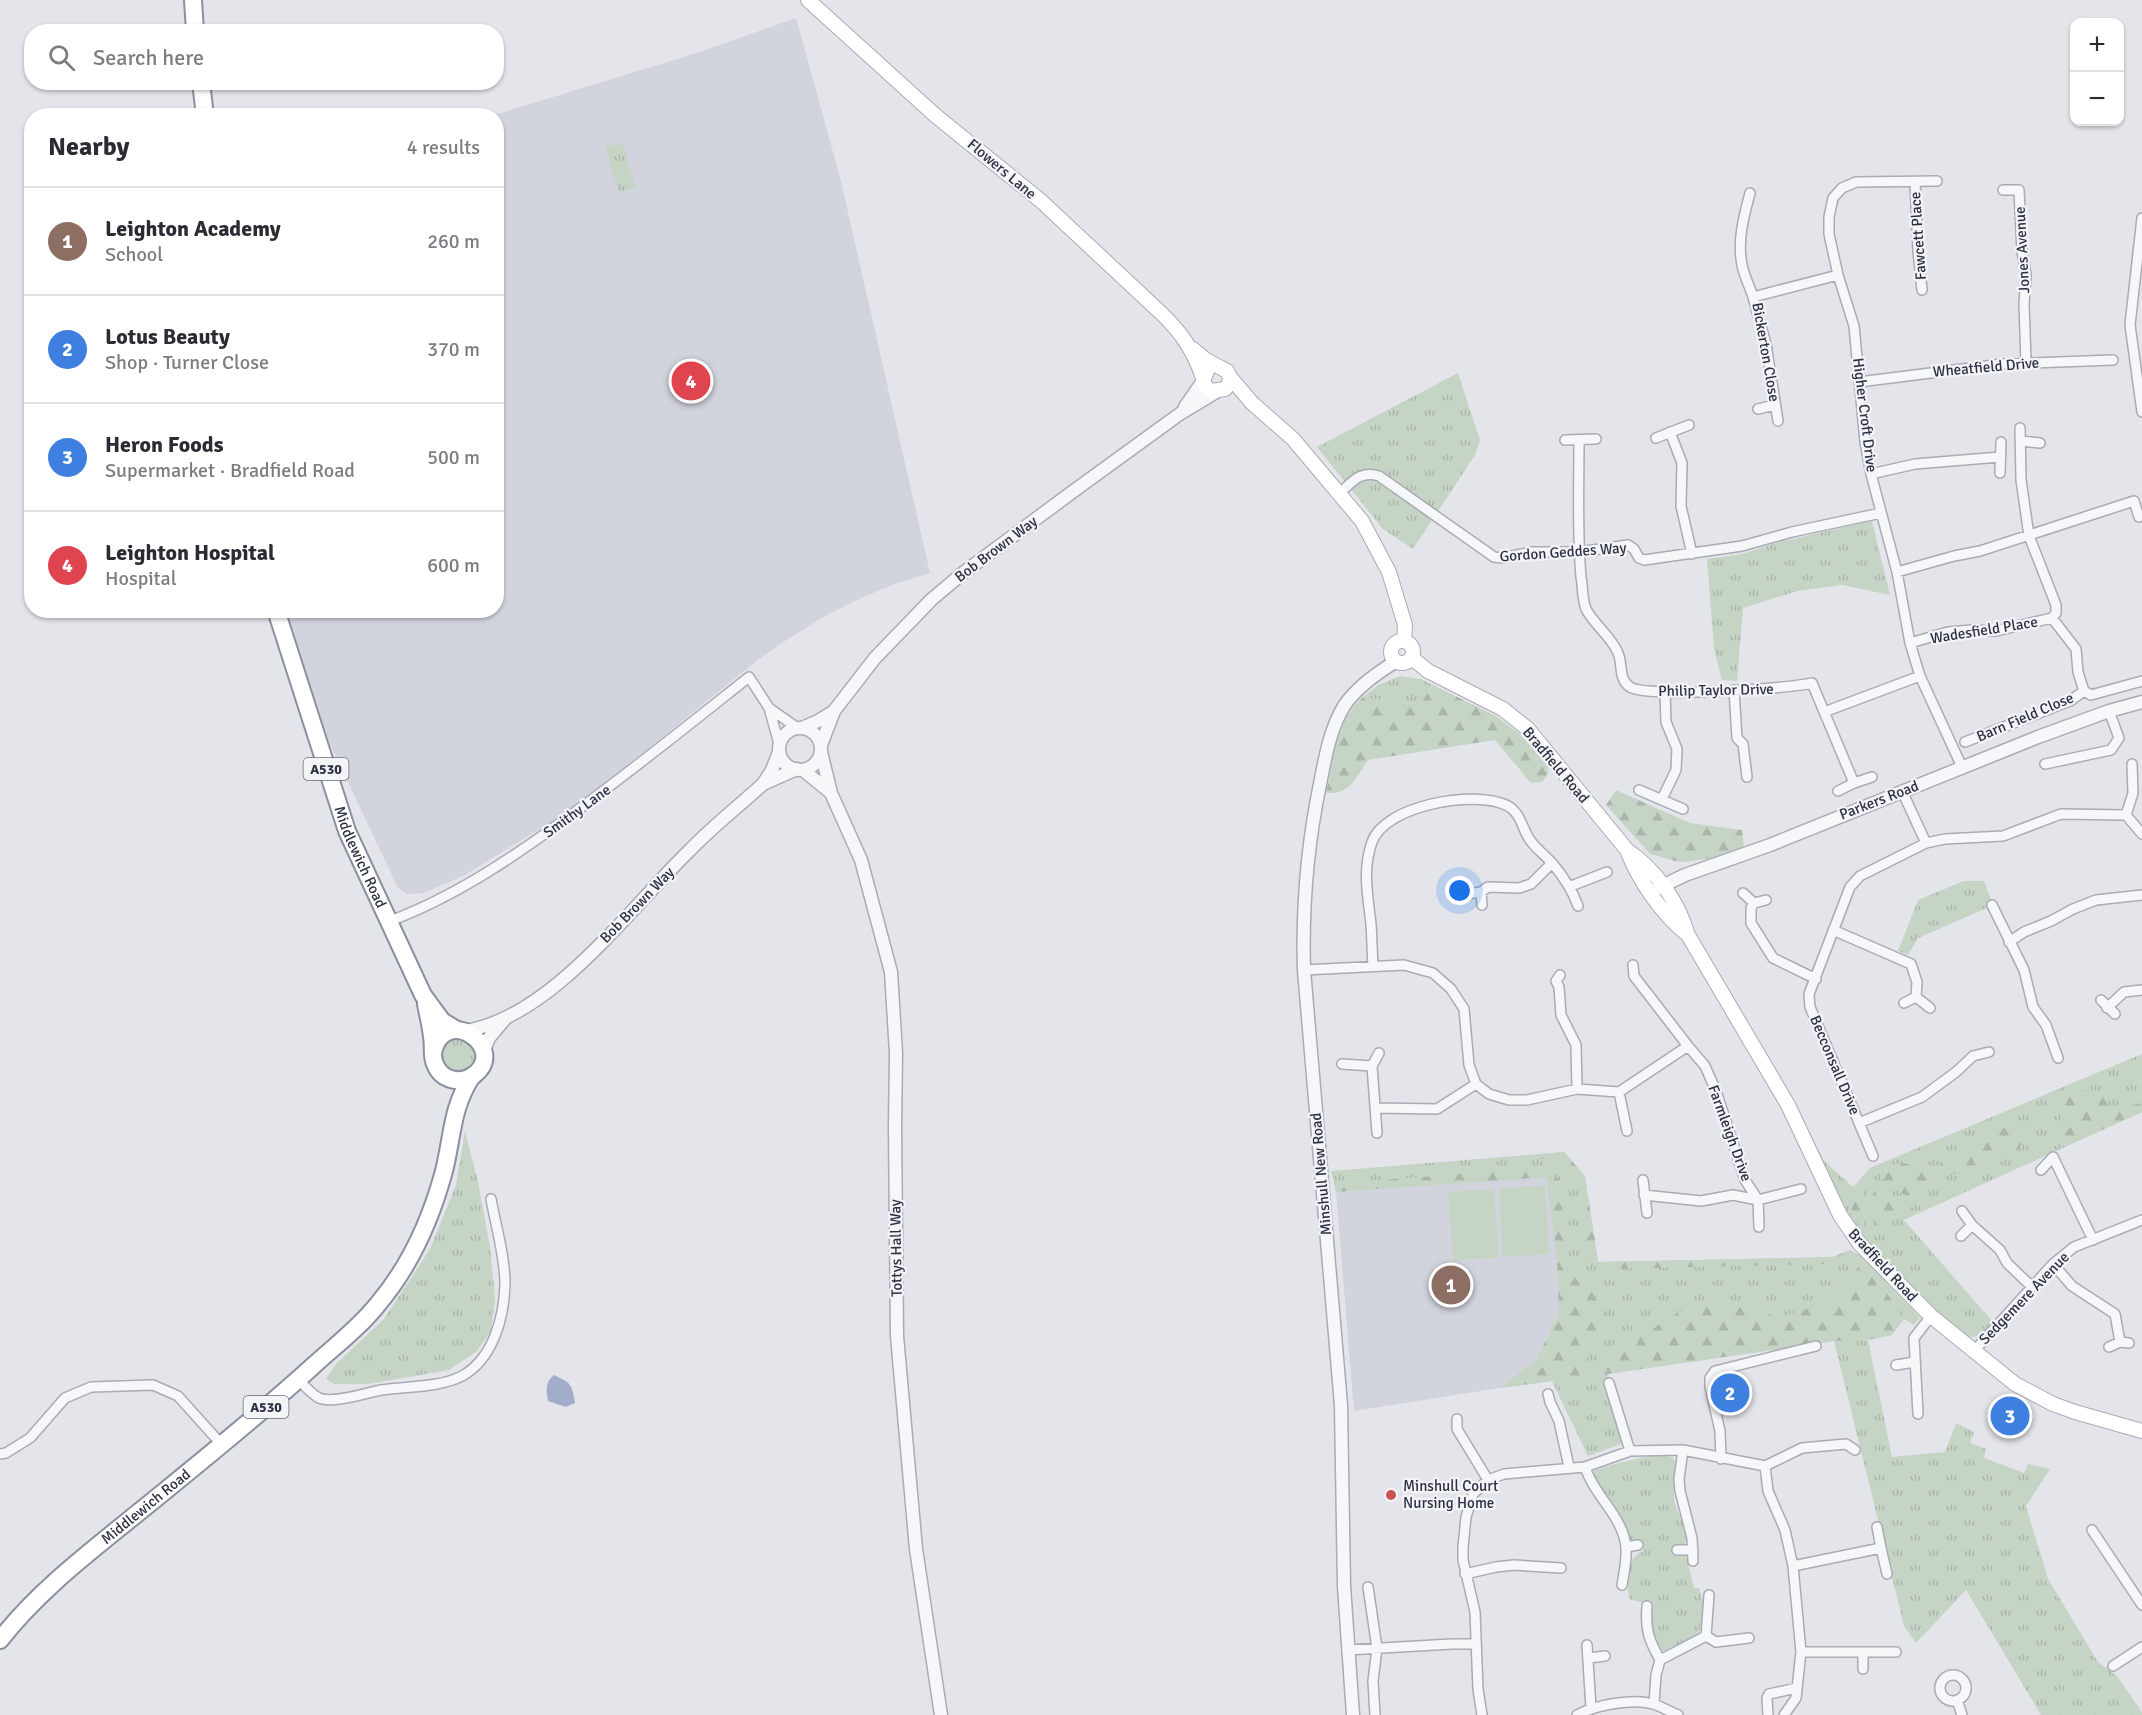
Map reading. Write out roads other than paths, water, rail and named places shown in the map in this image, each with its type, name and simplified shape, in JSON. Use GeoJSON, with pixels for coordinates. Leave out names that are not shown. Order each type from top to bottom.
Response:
{"type":"FeatureCollection","features":[{"type":"Feature","properties":{"kind":"highway"},"geometry":{"type":"LineString","coordinates":[[193,0],[194,24]]}},
{"type":"Feature","properties":{"kind":"highway"},"geometry":{"type":"LineString","coordinates":[[202,90],[204,108]]}},
{"type":"Feature","properties":{"kind":"highway","name":"Middlewich Road"},"geometry":{"type":"LineString","coordinates":[[279,618],[347,831],[423,995],[431,1029],[433,1052]]}},
{"type":"Feature","properties":{"kind":"highway","name":"Middlewich Road"},"geometry":{"type":"LineString","coordinates":[[423,995],[442,1021],[460,1030]]}},
{"type":"Feature","properties":{"kind":"highway"},"geometry":{"type":"LineString","coordinates":[[460,1030],[477,1038],[483,1053],[481,1066],[472,1076],[458,1080],[445,1077],[436,1067],[433,1052],[442,1035],[460,1030]]}},
{"type":"Feature","properties":{"kind":"highway","name":"Middlewich Road"},"geometry":{"type":"LineString","coordinates":[[0,1640],[32,1603],[74,1564],[222,1445],[365,1319],[390,1290],[408,1263],[435,1201],[453,1119],[458,1103],[472,1076]]}},
{"type":"Feature","properties":{"kind":"highway","name":"Middlewich Road"},"geometry":{"type":"LineString","coordinates":[[445,1077],[449,1087],[453,1119]]}},
{"type":"Feature","properties":{"kind":"main road","name":"Flowers Lane"},"geometry":{"type":"LineString","coordinates":[[808,0],[936,116],[1041,201],[1161,313],[1189,345],[1206,360],[1216,365]]}},
{"type":"Feature","properties":{"kind":"main road","name":"Flowers Lane"},"geometry":{"type":"LineString","coordinates":[[1189,345],[1203,380]]}},
{"type":"Feature","properties":{"kind":"main road"},"geometry":{"type":"LineString","coordinates":[[1252,403],[1209,389],[1203,380],[1207,370],[1216,365],[1225,369],[1252,403],[1293,439],[1362,521],[1389,572],[1405,625],[1404,641]]}},
{"type":"Feature","properties":{"kind":"main road"},"geometry":{"type":"LineString","coordinates":[[1217,391],[1227,387],[1230,377]]}},
{"type":"Feature","properties":{"kind":"main road"},"geometry":{"type":"LineString","coordinates":[[1404,641],[1413,648],[1412,658],[1404,664],[1395,662],[1390,653],[1396,642],[1404,641]]}},
{"type":"Feature","properties":{"kind":"main road","name":"Bradfield Road"},"geometry":{"type":"LineString","coordinates":[[1412,658],[1428,671],[1503,709],[1528,729],[1627,850],[1634,869],[1657,888],[1671,921],[1688,935],[1788,1105],[1840,1215],[1859,1243],[1931,1316],[2015,1384],[2053,1404],[2142,1431]]}},
{"type":"Feature","properties":{"kind":"street","name":"Higher Croft Drive"},"geometry":{"type":"LineString","coordinates":[[1937,181],[1856,182],[1842,188],[1833,198],[1829,234],[1838,275],[1854,326],[1865,441],[1871,474],[1897,572],[1910,643],[1920,676],[1962,767]]}},
{"type":"Feature","properties":{"kind":"street","name":"Fawcett Place"},"geometry":{"type":"LineString","coordinates":[[1915,182],[1922,290]]}},
{"type":"Feature","properties":{"kind":"street","name":"Jones Avenue"},"geometry":{"type":"LineString","coordinates":[[2003,190],[2019,190],[2022,251],[2026,275],[2024,304],[2026,362]]}},
{"type":"Feature","properties":{"kind":"street"},"geometry":{"type":"LineString","coordinates":[[1750,193],[1742,221],[1740,245],[1742,266],[1754,297]]}},
{"type":"Feature","properties":{"kind":"street"},"geometry":{"type":"LineString","coordinates":[[2142,218],[2130,325],[2142,412]]}},
{"type":"Feature","properties":{"kind":"street","name":"Bickerton Close"},"geometry":{"type":"LineString","coordinates":[[1778,421],[1766,344],[1754,297],[1838,275]]}},
{"type":"Feature","properties":{"kind":"street","name":"Wheatfield Drive"},"geometry":{"type":"LineString","coordinates":[[1859,382],[1955,368],[2026,362],[2113,360]]}},
{"type":"Feature","properties":{"kind":"street","name":"Bob Brown Way"},"geometry":{"type":"LineString","coordinates":[[1181,413],[1203,380]]}},
{"type":"Feature","properties":{"kind":"street","name":"Bob Brown Way"},"geometry":{"type":"LineString","coordinates":[[821,748],[834,711],[875,658],[947,586],[1181,413],[1217,391]]}},
{"type":"Feature","properties":{"kind":"street"},"geometry":{"type":"LineString","coordinates":[[1758,409],[1775,405]]}},
{"type":"Feature","properties":{"kind":"street"},"geometry":{"type":"LineString","coordinates":[[1656,438],[1689,425]]}},
{"type":"Feature","properties":{"kind":"street"},"geometry":{"type":"LineString","coordinates":[[2020,428],[2021,480],[2029,536],[2056,605],[2054,615],[2076,649],[2078,672],[2084,691],[2091,695],[2142,681]]}},
{"type":"Feature","properties":{"kind":"street"},"geometry":{"type":"LineString","coordinates":[[1670,432],[1682,463],[1681,506],[1692,554]]}},
{"type":"Feature","properties":{"kind":"street"},"geometry":{"type":"LineString","coordinates":[[1565,440],[1596,439]]}},
{"type":"Feature","properties":{"kind":"street","name":"Philip Taylor Drive"},"geometry":{"type":"LineString","coordinates":[[1579,440],[1579,552],[1583,599],[1587,611],[1613,642],[1620,656],[1623,680],[1630,688],[1665,692],[1785,688],[1812,683],[1854,783]]}},
{"type":"Feature","properties":{"kind":"street"},"geometry":{"type":"LineString","coordinates":[[2021,441],[2040,443]]}},
{"type":"Feature","properties":{"kind":"street"},"geometry":{"type":"LineString","coordinates":[[2000,473],[2001,442]]}},
{"type":"Feature","properties":{"kind":"street"},"geometry":{"type":"LineString","coordinates":[[1871,474],[1915,464],[1959,459],[2000,458]]}},
{"type":"Feature","properties":{"kind":"street","name":"Gordon Geddes Way"},"geometry":{"type":"LineString","coordinates":[[1339,494],[1360,475],[1370,473],[1379,476],[1494,557],[1502,558],[1531,552],[1579,552],[1628,545],[1634,549],[1639,558],[1644,560],[1742,546],[1792,532],[1881,513]]}},
{"type":"Feature","properties":{"kind":"street"},"geometry":{"type":"LineString","coordinates":[[1897,572],[1980,551],[2134,501],[2139,518]]}},
{"type":"Feature","properties":{"kind":"street"},"geometry":{"type":"LineString","coordinates":[[1951,545],[1954,556]]}},
{"type":"Feature","properties":{"kind":"street","name":"Wadesfield Place"},"geometry":{"type":"LineString","coordinates":[[1910,643],[1948,632],[1996,631],[2054,615]]}},
{"type":"Feature","properties":{"kind":"street","name":"Minshull New Road"},"geometry":{"type":"LineString","coordinates":[[1353,1715],[1344,1586],[1341,1406],[1304,970],[1303,905],[1307,861],[1325,755],[1338,717],[1355,693],[1395,662]]}},
{"type":"Feature","properties":{"kind":"street"},"geometry":{"type":"LineString","coordinates":[[1824,712],[1920,676]]}},
{"type":"Feature","properties":{"kind":"street","name":"Smithy Lane"},"geometry":{"type":"LineString","coordinates":[[390,921],[422,910],[520,853],[636,767],[749,677],[769,708]]}},
{"type":"Feature","properties":{"kind":"street"},"geometry":{"type":"LineString","coordinates":[[1734,690],[1737,738],[1743,744],[1746,777]]}},
{"type":"Feature","properties":{"kind":"street","name":"Barn Field Close"},"geometry":{"type":"LineString","coordinates":[[1965,742],[2070,701],[2084,691]]}},
{"type":"Feature","properties":{"kind":"street"},"geometry":{"type":"LineString","coordinates":[[1662,800],[1676,770],[1677,749],[1666,722],[1665,692]]}},
{"type":"Feature","properties":{"kind":"street","name":"Parkers Road"},"geometry":{"type":"LineString","coordinates":[[1657,888],[1685,875],[1770,845],[2038,736],[2142,702]]}},
{"type":"Feature","properties":{"kind":"street"},"geometry":{"type":"LineString","coordinates":[[769,708],[799,728],[809,729],[817,735],[821,748],[818,761],[811,767],[800,770],[788,766],[782,760],[769,708]]}},
{"type":"Feature","properties":{"kind":"street","name":"Bob Brown Way"},"geometry":{"type":"LineString","coordinates":[[799,728],[818,721],[834,711]]}},
{"type":"Feature","properties":{"kind":"street"},"geometry":{"type":"LineString","coordinates":[[2045,764],[2111,750],[2119,738],[2109,711]]}},
{"type":"Feature","properties":{"kind":"street"},"geometry":{"type":"LineString","coordinates":[[779,748],[783,736],[799,728]]}},
{"type":"Feature","properties":{"kind":"street","name":"Bob Brown Way"},"geometry":{"type":"LineString","coordinates":[[460,1030],[482,1027],[506,1018],[553,988],[623,922],[688,851],[764,784],[772,770],[779,748]]}},
{"type":"Feature","properties":{"kind":"street","name":"Tottys Hall Way"},"geometry":{"type":"LineString","coordinates":[[821,748],[831,793],[861,860],[891,972],[896,1053],[895,1245],[898,1348],[916,1549],[942,1714]]}},
{"type":"Feature","properties":{"kind":"street"},"geometry":{"type":"LineString","coordinates":[[2132,764],[2133,793],[2126,815],[2142,834]]}},
{"type":"Feature","properties":{"kind":"street","name":"Bob Brown Way"},"geometry":{"type":"LineString","coordinates":[[764,784],[800,770]]}},
{"type":"Feature","properties":{"kind":"street","name":"Tottys Hall Way"},"geometry":{"type":"LineString","coordinates":[[800,770],[821,783],[831,793]]}},
{"type":"Feature","properties":{"kind":"street"},"geometry":{"type":"LineString","coordinates":[[1838,791],[1872,777]]}},
{"type":"Feature","properties":{"kind":"street"},"geometry":{"type":"LineString","coordinates":[[1639,790],[1683,809]]}},
{"type":"Feature","properties":{"kind":"street"},"geometry":{"type":"LineString","coordinates":[[1902,791],[1926,843]]}},
{"type":"Feature","properties":{"kind":"street"},"geometry":{"type":"LineString","coordinates":[[1373,965],[1365,883],[1366,868],[1372,841],[1380,829],[1395,816],[1451,800],[1499,803],[1509,807],[1517,813],[1530,840],[1571,886],[1578,906]]}},
{"type":"Feature","properties":{"kind":"street","name":"Becconsall Drive"},"geometry":{"type":"LineString","coordinates":[[1873,1156],[1810,1007],[1809,994],[1850,887],[1860,876],[1926,843],[1946,839],[2003,836],[2061,814],[2126,815]]}},
{"type":"Feature","properties":{"kind":"street"},"geometry":{"type":"LineString","coordinates":[[1468,894],[1481,892],[1488,887],[1519,888],[1531,884],[1552,863]]}},
{"type":"Feature","properties":{"kind":"street"},"geometry":{"type":"LineString","coordinates":[[1571,886],[1606,872]]}},
{"type":"Feature","properties":{"kind":"street"},"geometry":{"type":"LineString","coordinates":[[1481,892],[1482,905]]}},
{"type":"Feature","properties":{"kind":"street"},"geometry":{"type":"LineString","coordinates":[[1743,893],[1754,903]]}},
{"type":"Feature","properties":{"kind":"street"},"geometry":{"type":"LineString","coordinates":[[2009,942],[2024,932],[2096,900],[2142,895]]}},
{"type":"Feature","properties":{"kind":"street"},"geometry":{"type":"LineString","coordinates":[[1766,900],[1754,903],[1751,908],[1751,922],[1773,958],[1816,979]]}},
{"type":"Feature","properties":{"kind":"street"},"geometry":{"type":"LineString","coordinates":[[1992,905],[2024,970],[2033,1007],[2046,1025],[2058,1058]]}},
{"type":"Feature","properties":{"kind":"street"},"geometry":{"type":"LineString","coordinates":[[1833,930],[1911,964],[1917,982],[1916,997]]}},
{"type":"Feature","properties":{"kind":"street"},"geometry":{"type":"LineString","coordinates":[[1304,970],[1404,965],[1421,968],[1443,979],[1464,1009],[1469,1065],[1476,1084],[1489,1094],[1509,1100],[1527,1100],[1577,1089],[1618,1092],[1688,1046]]}},
{"type":"Feature","properties":{"kind":"street"},"geometry":{"type":"LineString","coordinates":[[1624,981],[1634,976],[1633,965]]}},
{"type":"Feature","properties":{"kind":"street","name":"Farmleigh Drive"},"geometry":{"type":"LineString","coordinates":[[1634,976],[1705,1066],[1716,1091],[1745,1180],[1758,1200],[1759,1227]]}},
{"type":"Feature","properties":{"kind":"street"},"geometry":{"type":"LineString","coordinates":[[1555,980],[1559,987],[1561,1015],[1576,1045],[1577,1089]]}},
{"type":"Feature","properties":{"kind":"street"},"geometry":{"type":"LineString","coordinates":[[2108,1007],[2124,992],[2142,990]]}},
{"type":"Feature","properties":{"kind":"street"},"geometry":{"type":"LineString","coordinates":[[1904,1003],[1916,997]]}},
{"type":"Feature","properties":{"kind":"street"},"geometry":{"type":"LineString","coordinates":[[1916,997],[1930,1008]]}},
{"type":"Feature","properties":{"kind":"street","name":"Bob Brown Way"},"geometry":{"type":"LineString","coordinates":[[483,1053],[489,1038],[506,1018]]}},
{"type":"Feature","properties":{"kind":"street"},"geometry":{"type":"LineString","coordinates":[[1859,1123],[1922,1097],[1973,1056],[1989,1052]]}},
{"type":"Feature","properties":{"kind":"street"},"geometry":{"type":"LineString","coordinates":[[1377,1133],[1372,1066],[1379,1053]]}},
{"type":"Feature","properties":{"kind":"street"},"geometry":{"type":"LineString","coordinates":[[1342,1064],[1372,1066]]}},
{"type":"Feature","properties":{"kind":"street"},"geometry":{"type":"LineString","coordinates":[[1376,1108],[1437,1109],[1476,1084]]}},
{"type":"Feature","properties":{"kind":"street"},"geometry":{"type":"LineString","coordinates":[[1618,1092],[1627,1131]]}},
{"type":"Feature","properties":{"kind":"street"},"geometry":{"type":"LineString","coordinates":[[2041,1170],[2053,1157],[2093,1240]]}},
{"type":"Feature","properties":{"kind":"street"},"geometry":{"type":"LineString","coordinates":[[1643,1180],[1647,1213]]}},
{"type":"Feature","properties":{"kind":"street","name":"Farmleigh Drive"},"geometry":{"type":"LineString","coordinates":[[1758,1200],[1801,1189]]}},
{"type":"Feature","properties":{"kind":"street"},"geometry":{"type":"LineString","coordinates":[[1644,1195],[1701,1201],[1733,1195],[1758,1200]]}},
{"type":"Feature","properties":{"kind":"street"},"geometry":{"type":"LineString","coordinates":[[298,1379],[315,1396],[332,1400],[398,1388],[444,1383],[461,1376],[472,1368],[484,1356],[494,1338],[502,1312],[505,1284],[491,1199]]}},
{"type":"Feature","properties":{"kind":"street"},"geometry":{"type":"LineString","coordinates":[[1962,1211],[1972,1225],[2000,1250],[2007,1263],[2032,1287]]}},
{"type":"Feature","properties":{"kind":"street","name":"Sedgemere Avenue"},"geometry":{"type":"LineString","coordinates":[[1974,1351],[2053,1264],[2074,1247],[2142,1220]]}},
{"type":"Feature","properties":{"kind":"street"},"geometry":{"type":"LineString","coordinates":[[1961,1236],[1972,1225]]}},
{"type":"Feature","properties":{"kind":"street"},"geometry":{"type":"LineString","coordinates":[[2053,1264],[2072,1286],[2115,1314],[2125,1342],[2109,1347]]}},
{"type":"Feature","properties":{"kind":"street"},"geometry":{"type":"LineString","coordinates":[[1918,1414],[1914,1338],[1931,1316]]}},
{"type":"Feature","properties":{"kind":"street"},"geometry":{"type":"LineString","coordinates":[[1721,1459],[1720,1431],[1710,1387],[1710,1378],[1715,1371],[1816,1346]]}},
{"type":"Feature","properties":{"kind":"street"},"geometry":{"type":"LineString","coordinates":[[1896,1365],[1915,1362]]}},
{"type":"Feature","properties":{"kind":"street"},"geometry":{"type":"LineString","coordinates":[[1609,1383],[1630,1451]]}},
{"type":"Feature","properties":{"kind":"street"},"geometry":{"type":"LineString","coordinates":[[0,1454],[6,1453],[30,1438],[65,1398],[91,1387],[101,1386],[153,1385],[178,1396],[222,1445]]}},
{"type":"Feature","properties":{"kind":"street"},"geometry":{"type":"LineString","coordinates":[[1548,1394],[1559,1421],[1569,1467]]}},
{"type":"Feature","properties":{"kind":"street"},"geometry":{"type":"LineString","coordinates":[[1446,1431],[1457,1424],[1488,1480]]}},
{"type":"Feature","properties":{"kind":"street"},"geometry":{"type":"LineString","coordinates":[[1482,1715],[1478,1689],[1473,1601],[1463,1560],[1466,1517],[1473,1494],[1488,1480],[1504,1474],[1585,1467],[1630,1451],[1683,1450],[1765,1466],[1802,1448],[1846,1444],[1855,1450]]}},
{"type":"Feature","properties":{"kind":"street"},"geometry":{"type":"LineString","coordinates":[[1683,1450],[1679,1479],[1680,1491],[1692,1538],[1693,1561]]}},
{"type":"Feature","properties":{"kind":"street"},"geometry":{"type":"LineString","coordinates":[[1765,1466],[1768,1491],[1785,1530],[1793,1566],[1801,1652],[1796,1698],[1786,1714]]}},
{"type":"Feature","properties":{"kind":"street"},"geometry":{"type":"LineString","coordinates":[[1585,1467],[1593,1486],[1619,1523],[1626,1546],[1622,1585]]}},
{"type":"Feature","properties":{"kind":"street"},"geometry":{"type":"LineString","coordinates":[[1877,1527],[1887,1574]]}},
{"type":"Feature","properties":{"kind":"street"},"geometry":{"type":"LineString","coordinates":[[2092,1530],[2142,1605]]}},
{"type":"Feature","properties":{"kind":"street"},"geometry":{"type":"LineString","coordinates":[[1626,1546],[1638,1545]]}},
{"type":"Feature","properties":{"kind":"street"},"geometry":{"type":"LineString","coordinates":[[1793,1566],[1881,1548]]}},
{"type":"Feature","properties":{"kind":"street"},"geometry":{"type":"LineString","coordinates":[[1677,1550],[1693,1550]]}},
{"type":"Feature","properties":{"kind":"street"},"geometry":{"type":"LineString","coordinates":[[1465,1574],[1496,1566],[1561,1568]]}},
{"type":"Feature","properties":{"kind":"street"},"geometry":{"type":"LineString","coordinates":[[1368,1587],[1377,1648],[1373,1681],[1375,1715]]}},
{"type":"Feature","properties":{"kind":"street"},"geometry":{"type":"LineString","coordinates":[[1706,1636],[1709,1595]]}},
{"type":"Feature","properties":{"kind":"street"},"geometry":{"type":"LineString","coordinates":[[1647,1606],[1648,1639],[1660,1660],[1656,1675],[1654,1704]]}},
{"type":"Feature","properties":{"kind":"street"},"geometry":{"type":"LineString","coordinates":[[1371,1608],[1382,1608]]}},
{"type":"Feature","properties":{"kind":"street"},"geometry":{"type":"LineString","coordinates":[[1706,1636],[1716,1642],[1749,1638]]}},
{"type":"Feature","properties":{"kind":"street"},"geometry":{"type":"LineString","coordinates":[[1660,1660],[1706,1636]]}},
{"type":"Feature","properties":{"kind":"street"},"geometry":{"type":"LineString","coordinates":[[1347,1650],[1476,1644]]}},
{"type":"Feature","properties":{"kind":"street"},"geometry":{"type":"LineString","coordinates":[[1587,1645],[1591,1708]]}},
{"type":"Feature","properties":{"kind":"street"},"geometry":{"type":"LineString","coordinates":[[2114,1666],[2142,1647]]}},
{"type":"Feature","properties":{"kind":"street"},"geometry":{"type":"LineString","coordinates":[[1801,1652],[1896,1652]]}},
{"type":"Feature","properties":{"kind":"street"},"geometry":{"type":"LineString","coordinates":[[1863,1652],[1863,1669]]}},
{"type":"Feature","properties":{"kind":"street"},"geometry":{"type":"LineString","coordinates":[[1589,1658],[1605,1656]]}},
{"type":"Feature","properties":{"kind":"street"},"geometry":{"type":"LineString","coordinates":[[1768,1715],[1767,1698],[1769,1694],[1797,1688]]}},
{"type":"Feature","properties":{"kind":"street"},"geometry":{"type":"LineString","coordinates":[[1957,1700],[1962,1715]]}},
{"type":"Feature","properties":{"kind":"street"},"geometry":{"type":"LineString","coordinates":[[1576,1715],[1591,1708],[1620,1703],[1654,1704],[1678,1715]]}},
{"type":"Feature","properties":{"kind":"water"},"geometry":{"type":"Polygon","coordinates":[[[554,1375],[570,1385],[575,1403],[566,1407],[548,1401],[547,1386],[554,1375]]]}},
{"type":"Feature","properties":{"kind":"place","name":"Leighton Hospital"},"geometry":{"type":"Point","coordinates":[691,381]}},
{"type":"Feature","properties":{"kind":"place","name":"Leighton Academy"},"geometry":{"type":"Point","coordinates":[1451,1285]}},
{"type":"Feature","properties":{"kind":"place","name":"Lotus Beauty"},"geometry":{"type":"Point","coordinates":[1730,1393]}},
{"type":"Feature","properties":{"kind":"place","name":"Heron Foods"},"geometry":{"type":"Point","coordinates":[2010,1416]}},
{"type":"Feature","properties":{"kind":"place","name":"Minshull Court Nursing Home"},"geometry":{"type":"Point","coordinates":[1391,1495]}}]}
